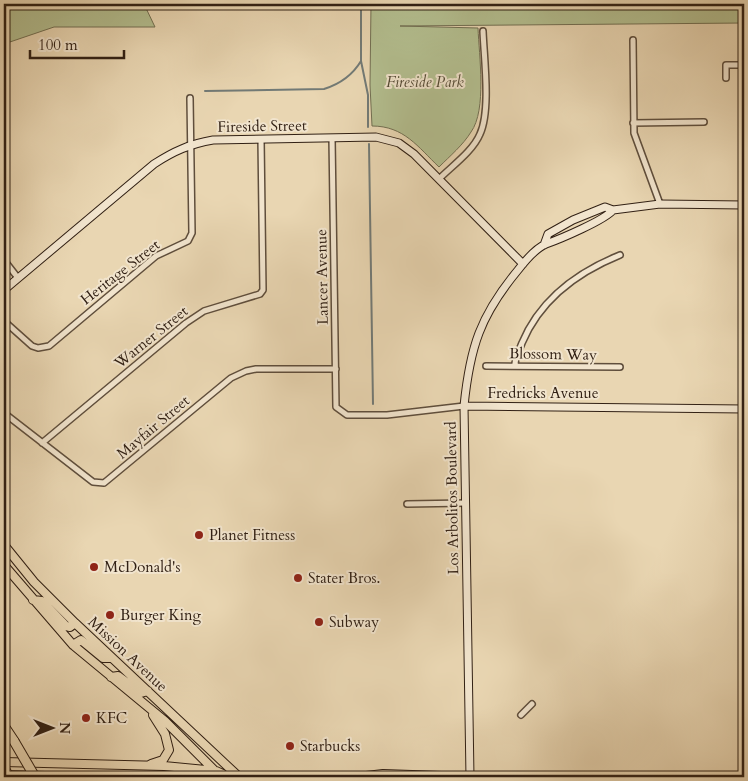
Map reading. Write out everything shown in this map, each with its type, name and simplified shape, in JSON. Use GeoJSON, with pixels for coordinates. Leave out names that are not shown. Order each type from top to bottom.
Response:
{"type":"FeatureCollection","features":[{"type":"Feature","properties":{"kind":"highway"},"geometry":{"type":"LineString","coordinates":[[4,726],[35,777]]}},
{"type":"Feature","properties":{"kind":"highway"},"geometry":{"type":"LineString","coordinates":[[4,768],[9,777]]}},
{"type":"Feature","properties":{"kind":"main road","name":"Mission Avenue"},"geometry":{"type":"LineString","coordinates":[[4,546],[34,582],[74,623],[239,777]]}},
{"type":"Feature","properties":{"kind":"main road","name":"Mission Avenue"},"geometry":{"type":"LineString","coordinates":[[4,566],[73,645],[146,705],[219,774]]}},
{"type":"Feature","properties":{"kind":"main road"},"geometry":{"type":"LineString","coordinates":[[33,600],[42,601],[66,626],[70,627],[74,623]]}},
{"type":"Feature","properties":{"kind":"main road"},"geometry":{"type":"LineString","coordinates":[[73,645],[81,640],[103,658],[111,658]]}},
{"type":"Feature","properties":{"kind":"main road"},"geometry":{"type":"LineString","coordinates":[[111,677],[118,676],[141,693],[148,691]]}},
{"type":"Feature","properties":{"kind":"main road"},"geometry":{"type":"LineString","coordinates":[[146,705],[165,734],[169,750],[163,760],[148,765]]}},
{"type":"Feature","properties":{"kind":"main road"},"geometry":{"type":"LineString","coordinates":[[4,762],[148,765],[219,774],[228,777]]}},
{"type":"Feature","properties":{"kind":"main road"},"geometry":{"type":"LineString","coordinates":[[358,777],[383,774],[417,777],[457,775],[470,777]]}},
{"type":"Feature","properties":{"kind":"main road"},"geometry":{"type":"LineString","coordinates":[[4,775],[87,777]]}},
{"type":"Feature","properties":{"kind":"street"},"geometry":{"type":"LineString","coordinates":[[439,179],[480,134],[485,111],[483,31]]}},
{"type":"Feature","properties":{"kind":"street"},"geometry":{"type":"LineString","coordinates":[[633,40],[634,133],[660,204]]}},
{"type":"Feature","properties":{"kind":"street"},"geometry":{"type":"LineString","coordinates":[[726,78],[726,65],[744,65]]}},
{"type":"Feature","properties":{"kind":"street","name":"Heritage Street"},"geometry":{"type":"LineString","coordinates":[[4,321],[32,346],[38,348],[49,346],[156,256],[188,241],[192,233],[190,98]]}},
{"type":"Feature","properties":{"kind":"street"},"geometry":{"type":"LineString","coordinates":[[633,123],[704,122]]}},
{"type":"Feature","properties":{"kind":"street","name":"Fireside Street"},"geometry":{"type":"LineString","coordinates":[[4,290],[154,164],[173,151],[191,144],[213,140],[376,137],[399,143],[414,154],[523,264]]}},
{"type":"Feature","properties":{"kind":"street","name":"Lancer Avenue"},"geometry":{"type":"LineString","coordinates":[[332,138],[336,407],[342,413]]}},
{"type":"Feature","properties":{"kind":"street","name":"Warner Street"},"geometry":{"type":"LineString","coordinates":[[42,442],[186,323],[204,311],[260,294],[263,290],[261,139]]}},
{"type":"Feature","properties":{"kind":"street","name":"Los Arbolitos Boulevard"},"geometry":{"type":"LineString","coordinates":[[470,777],[464,406],[468,365],[487,312],[497,295],[523,264],[544,244],[554,242],[608,216],[613,210],[660,204],[744,206]]}},
{"type":"Feature","properties":{"kind":"street"},"geometry":{"type":"LineString","coordinates":[[515,365],[515,360],[527,330],[554,294],[594,266],[620,255]]}},
{"type":"Feature","properties":{"kind":"street"},"geometry":{"type":"LineString","coordinates":[[4,260],[18,278]]}},
{"type":"Feature","properties":{"kind":"street","name":"Blossom Way"},"geometry":{"type":"LineString","coordinates":[[486,366],[620,367]]}},
{"type":"Feature","properties":{"kind":"street","name":"Mayfair Street"},"geometry":{"type":"LineString","coordinates":[[4,414],[93,482],[104,483],[231,378],[246,371],[256,369],[336,369]]}},
{"type":"Feature","properties":{"kind":"street","name":"Fredricks Avenue"},"geometry":{"type":"LineString","coordinates":[[342,413],[347,415],[387,415],[464,406],[744,409]]}},
{"type":"Feature","properties":{"kind":"street"},"geometry":{"type":"LineString","coordinates":[[407,504],[466,503]]}},
{"type":"Feature","properties":{"kind":"street"},"geometry":{"type":"LineString","coordinates":[[521,715],[532,704]]}},
{"type":"Feature","properties":{"kind":"green space"},"geometry":{"type":"Polygon","coordinates":[[[4,4],[144,4],[155,27],[54,27],[4,44],[4,4]]]}},
{"type":"Feature","properties":{"kind":"green space","name":"Fireside Park"},"geometry":{"type":"Polygon","coordinates":[[[371,4],[744,4],[744,23],[400,26],[478,28],[481,97],[476,122],[464,141],[439,167],[417,145],[402,134],[383,127],[372,126],[370,85],[371,4]]]}},
{"type":"Feature","properties":{"kind":"waterway"},"geometry":{"type":"LineString","coordinates":[[361,4],[361,61],[368,95],[368,127]]}},
{"type":"Feature","properties":{"kind":"waterway"},"geometry":{"type":"LineString","coordinates":[[205,91],[324,89],[345,79],[361,61]]}},
{"type":"Feature","properties":{"kind":"waterway"},"geometry":{"type":"LineString","coordinates":[[369,144],[373,404]]}},
{"type":"Feature","properties":{"kind":"place","name":"Planet Fitness"},"geometry":{"type":"Point","coordinates":[199,535]}},
{"type":"Feature","properties":{"kind":"place","name":"McDonald's"},"geometry":{"type":"Point","coordinates":[94,567]}},
{"type":"Feature","properties":{"kind":"place","name":"Stater Bros."},"geometry":{"type":"Point","coordinates":[298,578]}},
{"type":"Feature","properties":{"kind":"place","name":"Burger King"},"geometry":{"type":"Point","coordinates":[110,615]}},
{"type":"Feature","properties":{"kind":"place","name":"Subway"},"geometry":{"type":"Point","coordinates":[319,622]}},
{"type":"Feature","properties":{"kind":"place","name":"KFC"},"geometry":{"type":"Point","coordinates":[86,718]}},
{"type":"Feature","properties":{"kind":"place","name":"Starbucks"},"geometry":{"type":"Point","coordinates":[290,746]}}]}
